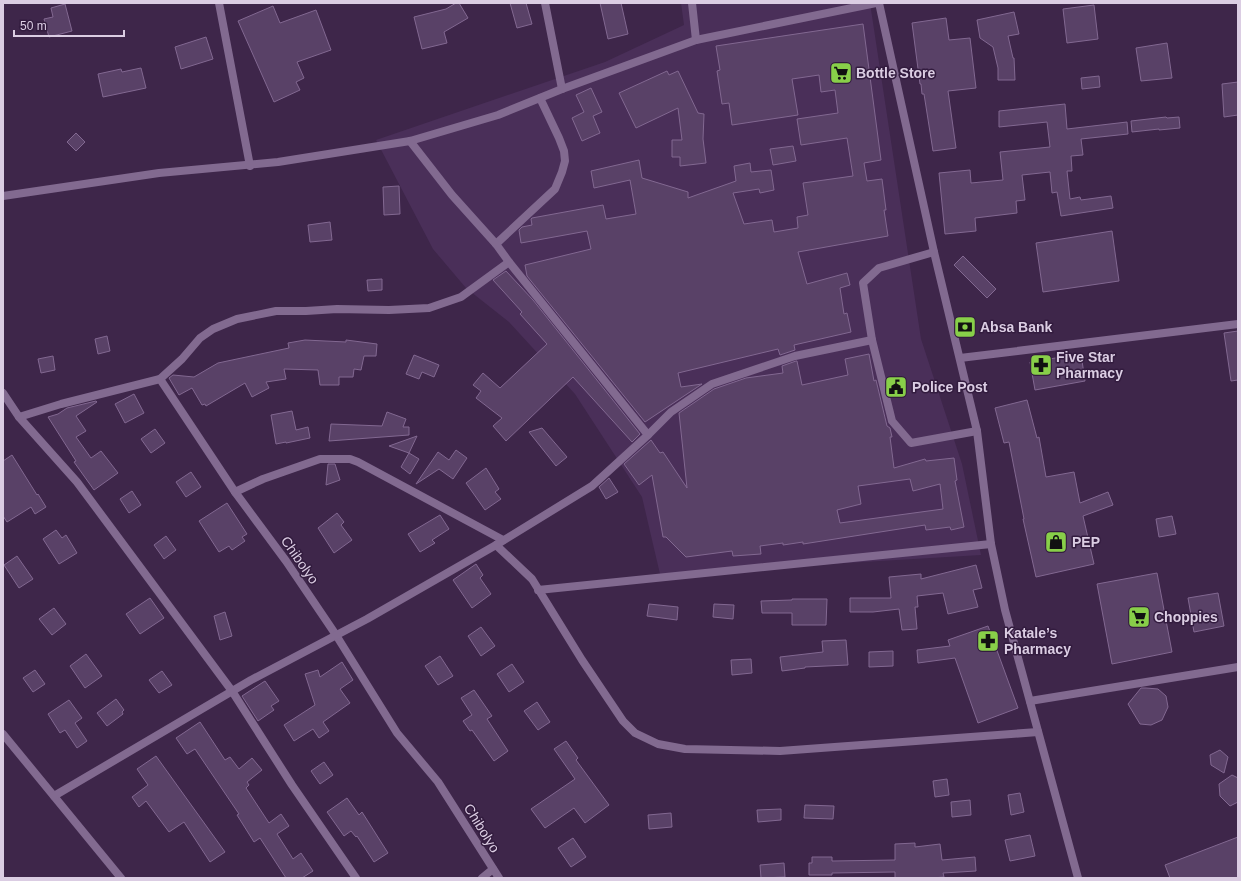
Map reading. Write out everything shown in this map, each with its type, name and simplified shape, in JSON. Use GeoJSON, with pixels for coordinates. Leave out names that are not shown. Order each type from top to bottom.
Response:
{"type":"FeatureCollection","features":[{"type":"Feature","properties":{"kind":"street"},"geometry":{"type":"LineString","coordinates":[[219,3],[250,166]]}},
{"type":"Feature","properties":{"kind":"street"},"geometry":{"type":"LineString","coordinates":[[545,3],[562,89]]}},
{"type":"Feature","properties":{"kind":"street"},"geometry":{"type":"LineString","coordinates":[[692,3],[696,40]]}},
{"type":"Feature","properties":{"kind":"street"},"geometry":{"type":"LineString","coordinates":[[3,196],[160,173],[250,166],[410,141],[498,115],[562,89],[696,40],[876,3]]}},
{"type":"Feature","properties":{"kind":"street"},"geometry":{"type":"LineString","coordinates":[[879,3],[948,315],[960,358],[977,431],[991,544],[1005,610],[1078,878]]}},
{"type":"Feature","properties":{"kind":"street"},"geometry":{"type":"LineString","coordinates":[[496,244],[555,189],[564,166],[564,151],[540,98]]}},
{"type":"Feature","properties":{"kind":"street"},"geometry":{"type":"LineString","coordinates":[[410,141],[452,195],[496,244],[648,435]]}},
{"type":"Feature","properties":{"kind":"street"},"geometry":{"type":"LineString","coordinates":[[934,252],[879,268],[863,283],[872,340],[892,421],[911,443],[977,431]]}},
{"type":"Feature","properties":{"kind":"street"},"geometry":{"type":"LineString","coordinates":[[19,416],[160,378],[182,359],[200,338],[213,329],[237,319],[276,311],[337,309],[389,310],[429,308],[461,297],[509,262]]}},
{"type":"Feature","properties":{"kind":"street"},"geometry":{"type":"LineString","coordinates":[[960,358],[1238,324]]}},
{"type":"Feature","properties":{"kind":"street"},"geometry":{"type":"LineString","coordinates":[[54,796],[251,680],[367,619],[500,543],[592,486],[671,412],[712,384],[795,356],[872,340]]}},
{"type":"Feature","properties":{"kind":"street","name":"Chibolyo"},"geometry":{"type":"LineString","coordinates":[[160,378],[235,492],[286,561],[336,635],[397,733],[438,782],[499,878]]}},
{"type":"Feature","properties":{"kind":"street"},"geometry":{"type":"LineString","coordinates":[[3,393],[19,416],[77,482],[232,691],[292,785],[356,878]]}},
{"type":"Feature","properties":{"kind":"street"},"geometry":{"type":"LineString","coordinates":[[235,492],[263,478],[320,459],[350,459],[358,462],[500,543],[532,579],[582,660],[623,721],[635,733],[658,744],[685,748],[780,751],[1038,732]]}},
{"type":"Feature","properties":{"kind":"street"},"geometry":{"type":"LineString","coordinates":[[538,590],[991,544]]}},
{"type":"Feature","properties":{"kind":"street"},"geometry":{"type":"LineString","coordinates":[[1030,701],[1238,667]]}},
{"type":"Feature","properties":{"kind":"street"},"geometry":{"type":"LineString","coordinates":[[3,734],[121,878]]}},
{"type":"Feature","properties":{"kind":"street"},"geometry":{"type":"LineString","coordinates":[[482,878],[493,869]]}},
{"type":"Feature","properties":{"kind":"shaded area"},"geometry":{"type":"Polygon","coordinates":[[[681,3],[870,3],[921,339],[962,464],[981,555],[660,574],[642,497],[575,394],[509,322],[466,288],[433,249],[376,140],[605,62],[684,25],[681,3]]]}},
{"type":"Feature","properties":{"kind":"building"},"geometry":{"type":"Polygon","coordinates":[[[456,3],[459,3],[468,18],[444,32],[447,43],[422,49],[414,17],[446,9],[456,3]]]}},
{"type":"Feature","properties":{"kind":"building"},"geometry":{"type":"Polygon","coordinates":[[[510,3],[526,3],[532,24],[517,28],[510,3]]]}},
{"type":"Feature","properties":{"kind":"building"},"geometry":{"type":"Polygon","coordinates":[[[600,3],[621,3],[628,34],[608,39],[600,3]]]}},
{"type":"Feature","properties":{"kind":"building"},"geometry":{"type":"Polygon","coordinates":[[[65,4],[72,31],[49,37],[44,19],[53,17],[51,8],[65,4]]]}},
{"type":"Feature","properties":{"kind":"building"},"geometry":{"type":"Polygon","coordinates":[[[1094,5],[1098,39],[1067,43],[1063,9],[1094,5]]]}},
{"type":"Feature","properties":{"kind":"building"},"geometry":{"type":"Polygon","coordinates":[[[273,6],[280,23],[316,10],[331,50],[297,62],[304,78],[296,82],[300,90],[274,102],[238,21],[273,6]]]}},
{"type":"Feature","properties":{"kind":"building"},"geometry":{"type":"Polygon","coordinates":[[[1014,12],[1019,34],[1008,36],[1014,58],[1015,80],[998,80],[998,68],[993,47],[980,38],[977,20],[1014,12]]]}},
{"type":"Feature","properties":{"kind":"building"},"geometry":{"type":"Polygon","coordinates":[[[946,18],[949,40],[970,38],[976,88],[948,91],[956,148],[933,151],[924,94],[922,94],[920,84],[912,23],[946,18]]]}},
{"type":"Feature","properties":{"kind":"building"},"geometry":{"type":"Polygon","coordinates":[[[863,24],[881,160],[864,163],[867,181],[882,179],[886,210],[884,210],[888,236],[798,252],[807,284],[847,273],[850,285],[840,288],[844,314],[847,313],[851,332],[794,345],[795,350],[780,355],[778,349],[678,373],[681,387],[702,384],[645,422],[527,276],[525,265],[591,249],[587,231],[521,243],[519,230],[522,227],[532,225],[532,218],[603,205],[606,219],[636,214],[630,180],[594,188],[591,171],[639,160],[642,178],[688,192],[688,198],[736,181],[734,166],[750,163],[751,172],[771,170],[774,190],[760,193],[759,189],[733,193],[744,224],[772,220],[774,232],[798,228],[797,217],[808,215],[803,183],[853,176],[847,138],[801,145],[797,119],[838,113],[835,90],[821,92],[819,75],[792,79],[798,115],[732,125],[729,103],[722,104],[717,71],[720,70],[716,46],[863,24]]]}},
{"type":"Feature","properties":{"kind":"building"},"geometry":{"type":"Polygon","coordinates":[[[206,37],[213,59],[181,69],[175,47],[206,37]]]}},
{"type":"Feature","properties":{"kind":"building"},"geometry":{"type":"Polygon","coordinates":[[[1167,43],[1172,78],[1141,81],[1136,48],[1167,43]]]}},
{"type":"Feature","properties":{"kind":"building"},"geometry":{"type":"Polygon","coordinates":[[[141,68],[146,88],[103,97],[98,74],[121,69],[122,72],[141,68]]]}},
{"type":"Feature","properties":{"kind":"building"},"geometry":{"type":"Polygon","coordinates":[[[667,71],[669,75],[678,71],[698,113],[704,114],[703,139],[706,163],[680,166],[680,157],[672,157],[672,140],[682,140],[678,108],[636,128],[619,93],[667,71]]]}},
{"type":"Feature","properties":{"kind":"building"},"geometry":{"type":"Polygon","coordinates":[[[1099,76],[1100,87],[1082,89],[1081,78],[1099,76]]]}},
{"type":"Feature","properties":{"kind":"building"},"geometry":{"type":"Polygon","coordinates":[[[1238,82],[1238,115],[1224,117],[1222,84],[1238,82]]]}},
{"type":"Feature","properties":{"kind":"building"},"geometry":{"type":"Polygon","coordinates":[[[591,88],[602,112],[593,116],[600,133],[582,141],[572,118],[584,112],[576,95],[591,88]]]}},
{"type":"Feature","properties":{"kind":"building"},"geometry":{"type":"Polygon","coordinates":[[[1065,104],[1067,129],[1127,122],[1128,134],[1081,139],[1083,155],[1071,156],[1072,171],[1067,171],[1070,199],[1080,197],[1081,200],[1111,196],[1113,208],[1061,216],[1057,192],[1052,193],[1050,172],[1022,175],[1025,200],[1016,201],[1017,213],[975,218],[976,231],[945,234],[939,173],[970,170],[971,183],[1003,180],[1000,152],[1050,147],[1047,122],[999,127],[999,111],[1065,104]]]}},
{"type":"Feature","properties":{"kind":"building"},"geometry":{"type":"Polygon","coordinates":[[[1179,117],[1180,128],[1132,132],[1131,121],[1179,117]]]}},
{"type":"Feature","properties":{"kind":"building"},"geometry":{"type":"Polygon","coordinates":[[[76,133],[85,142],[76,151],[67,142],[76,133]]]}},
{"type":"Feature","properties":{"kind":"building"},"geometry":{"type":"Polygon","coordinates":[[[793,146],[796,161],[773,165],[770,149],[793,146]]]}},
{"type":"Feature","properties":{"kind":"building"},"geometry":{"type":"Polygon","coordinates":[[[399,186],[400,214],[384,215],[383,187],[399,186]]]}},
{"type":"Feature","properties":{"kind":"building"},"geometry":{"type":"Polygon","coordinates":[[[330,222],[332,240],[310,242],[308,225],[330,222]]]}},
{"type":"Feature","properties":{"kind":"building"},"geometry":{"type":"Polygon","coordinates":[[[1112,231],[1119,281],[1043,292],[1036,243],[1112,231]]]}},
{"type":"Feature","properties":{"kind":"building"},"geometry":{"type":"Polygon","coordinates":[[[963,256],[996,289],[987,298],[954,265],[963,256]]]}},
{"type":"Feature","properties":{"kind":"building"},"geometry":{"type":"Polygon","coordinates":[[[506,271],[533,300],[640,434],[632,442],[573,377],[506,441],[493,426],[502,418],[476,398],[481,391],[473,385],[483,373],[500,388],[547,344],[520,314],[522,312],[493,280],[506,271]]]}},
{"type":"Feature","properties":{"kind":"building"},"geometry":{"type":"Polygon","coordinates":[[[382,279],[382,290],[368,291],[367,280],[382,279]]]}},
{"type":"Feature","properties":{"kind":"building"},"geometry":{"type":"Polygon","coordinates":[[[1238,331],[1238,380],[1231,381],[1224,333],[1238,331]]]}},
{"type":"Feature","properties":{"kind":"building"},"geometry":{"type":"Polygon","coordinates":[[[107,336],[110,351],[98,354],[95,339],[107,336]]]}},
{"type":"Feature","properties":{"kind":"building"},"geometry":{"type":"Polygon","coordinates":[[[305,340],[346,342],[346,340],[377,344],[376,356],[364,356],[361,370],[354,369],[353,377],[339,377],[339,385],[320,385],[318,370],[284,369],[286,379],[266,382],[269,388],[252,397],[245,383],[206,406],[205,404],[202,405],[192,388],[179,395],[169,378],[173,375],[194,377],[218,363],[289,348],[288,343],[305,340]]]}},
{"type":"Feature","properties":{"kind":"building"},"geometry":{"type":"Polygon","coordinates":[[[869,354],[874,381],[876,380],[887,426],[890,428],[892,437],[890,437],[894,468],[925,459],[926,461],[954,458],[957,480],[955,481],[964,527],[951,530],[950,527],[926,530],[925,525],[803,544],[803,542],[760,546],[761,554],[733,556],[732,551],[686,557],[666,537],[663,537],[652,475],[639,485],[624,464],[651,440],[660,453],[663,452],[687,488],[679,413],[714,389],[746,378],[783,373],[782,366],[796,361],[802,385],[848,375],[845,359],[869,354]],[[910,479],[858,486],[861,504],[837,510],[840,523],[943,509],[940,484],[913,491],[910,479]]]}},
{"type":"Feature","properties":{"kind":"building"},"geometry":{"type":"Polygon","coordinates":[[[1081,354],[1085,381],[1035,390],[1030,362],[1081,354]]]}},
{"type":"Feature","properties":{"kind":"building"},"geometry":{"type":"Polygon","coordinates":[[[414,355],[439,365],[434,377],[422,372],[419,379],[406,374],[414,355]]]}},
{"type":"Feature","properties":{"kind":"building"},"geometry":{"type":"Polygon","coordinates":[[[53,356],[55,370],[41,373],[38,359],[53,356]]]}},
{"type":"Feature","properties":{"kind":"building"},"geometry":{"type":"Polygon","coordinates":[[[134,394],[144,413],[125,423],[115,404],[134,394]]]}},
{"type":"Feature","properties":{"kind":"building"},"geometry":{"type":"Polygon","coordinates":[[[1027,400],[1037,438],[1039,437],[1046,477],[1074,472],[1080,503],[1108,492],[1113,505],[1083,516],[1094,564],[1036,577],[1023,519],[1009,442],[1004,443],[995,408],[1027,400]]]}},
{"type":"Feature","properties":{"kind":"building"},"geometry":{"type":"Polygon","coordinates":[[[97,402],[76,416],[86,431],[76,437],[91,458],[101,451],[118,473],[94,490],[74,462],[76,461],[48,417],[58,414],[67,408],[97,402]]]}},
{"type":"Feature","properties":{"kind":"building"},"geometry":{"type":"Polygon","coordinates":[[[292,411],[296,430],[308,427],[310,438],[276,444],[271,415],[292,411]]]}},
{"type":"Feature","properties":{"kind":"building"},"geometry":{"type":"Polygon","coordinates":[[[387,412],[406,419],[403,427],[409,427],[409,435],[329,441],[331,424],[382,426],[387,412]]]}},
{"type":"Feature","properties":{"kind":"building"},"geometry":{"type":"Polygon","coordinates":[[[542,428],[567,457],[556,466],[529,432],[542,428]]]}},
{"type":"Feature","properties":{"kind":"building"},"geometry":{"type":"Polygon","coordinates":[[[155,429],[165,443],[151,453],[141,439],[155,429]]]}},
{"type":"Feature","properties":{"kind":"building"},"geometry":{"type":"Polygon","coordinates":[[[417,436],[409,453],[389,446],[417,436]]]}},
{"type":"Feature","properties":{"kind":"building"},"geometry":{"type":"Polygon","coordinates":[[[456,450],[467,458],[453,479],[439,469],[416,484],[438,452],[449,460],[456,450]]]}},
{"type":"Feature","properties":{"kind":"building"},"geometry":{"type":"Polygon","coordinates":[[[409,453],[419,459],[410,474],[401,467],[409,453]]]}},
{"type":"Feature","properties":{"kind":"building"},"geometry":{"type":"Polygon","coordinates":[[[12,455],[46,507],[35,514],[31,507],[7,522],[3,516],[3,461],[12,455]]]}},
{"type":"Feature","properties":{"kind":"building"},"geometry":{"type":"Polygon","coordinates":[[[328,464],[335,464],[340,480],[326,485],[328,464]]]}},
{"type":"Feature","properties":{"kind":"building"},"geometry":{"type":"Polygon","coordinates":[[[486,468],[499,489],[495,492],[501,499],[485,510],[466,483],[486,468]]]}},
{"type":"Feature","properties":{"kind":"building"},"geometry":{"type":"Polygon","coordinates":[[[191,472],[201,487],[186,497],[176,482],[191,472]]]}},
{"type":"Feature","properties":{"kind":"building"},"geometry":{"type":"Polygon","coordinates":[[[609,478],[618,492],[606,499],[599,487],[609,478]]]}},
{"type":"Feature","properties":{"kind":"building"},"geometry":{"type":"Polygon","coordinates":[[[132,491],[141,505],[129,513],[120,499],[132,491]]]}},
{"type":"Feature","properties":{"kind":"building"},"geometry":{"type":"Polygon","coordinates":[[[227,503],[247,534],[242,537],[245,541],[232,550],[229,546],[219,552],[199,521],[227,503]]]}},
{"type":"Feature","properties":{"kind":"building"},"geometry":{"type":"Polygon","coordinates":[[[337,513],[344,522],[341,525],[352,540],[334,553],[318,528],[337,513]]]}},
{"type":"Feature","properties":{"kind":"building"},"geometry":{"type":"Polygon","coordinates":[[[440,515],[449,529],[432,540],[435,543],[420,552],[408,534],[440,515]]]}},
{"type":"Feature","properties":{"kind":"building"},"geometry":{"type":"Polygon","coordinates":[[[1172,516],[1176,534],[1159,537],[1156,519],[1172,516]]]}},
{"type":"Feature","properties":{"kind":"building"},"geometry":{"type":"Polygon","coordinates":[[[56,530],[62,538],[66,535],[77,553],[59,564],[43,539],[56,530]]]}},
{"type":"Feature","properties":{"kind":"building"},"geometry":{"type":"Polygon","coordinates":[[[166,536],[176,550],[164,559],[154,545],[166,536]]]}},
{"type":"Feature","properties":{"kind":"building"},"geometry":{"type":"Polygon","coordinates":[[[17,556],[33,579],[19,588],[4,565],[17,556]]]}},
{"type":"Feature","properties":{"kind":"building"},"geometry":{"type":"Polygon","coordinates":[[[476,564],[483,575],[480,578],[491,594],[472,608],[453,580],[476,564]]]}},
{"type":"Feature","properties":{"kind":"building"},"geometry":{"type":"Polygon","coordinates":[[[976,565],[982,588],[973,590],[978,607],[948,614],[943,593],[917,596],[918,607],[915,607],[917,629],[902,630],[899,609],[873,612],[850,612],[850,598],[891,598],[889,577],[921,574],[921,579],[976,565]]]}},
{"type":"Feature","properties":{"kind":"building"},"geometry":{"type":"Polygon","coordinates":[[[1157,573],[1172,652],[1112,664],[1097,584],[1157,573]]]}},
{"type":"Feature","properties":{"kind":"building"},"geometry":{"type":"Polygon","coordinates":[[[1218,593],[1224,626],[1194,632],[1188,598],[1218,593]]]}},
{"type":"Feature","properties":{"kind":"building"},"geometry":{"type":"Polygon","coordinates":[[[150,598],[164,618],[140,634],[126,614],[150,598]]]}},
{"type":"Feature","properties":{"kind":"building"},"geometry":{"type":"Polygon","coordinates":[[[827,599],[826,625],[792,625],[792,613],[762,613],[761,601],[827,599]]]}},
{"type":"Feature","properties":{"kind":"building"},"geometry":{"type":"Polygon","coordinates":[[[649,604],[678,607],[677,620],[647,616],[649,604]]]}},
{"type":"Feature","properties":{"kind":"building"},"geometry":{"type":"Polygon","coordinates":[[[714,604],[734,605],[733,619],[713,617],[714,604]]]}},
{"type":"Feature","properties":{"kind":"building"},"geometry":{"type":"Polygon","coordinates":[[[54,608],[66,624],[52,635],[39,619],[54,608]]]}},
{"type":"Feature","properties":{"kind":"building"},"geometry":{"type":"Polygon","coordinates":[[[225,612],[232,636],[220,640],[214,616],[225,612]]]}},
{"type":"Feature","properties":{"kind":"building"},"geometry":{"type":"Polygon","coordinates":[[[988,626],[1018,708],[978,723],[955,658],[918,663],[917,650],[950,646],[948,640],[988,626]]]}},
{"type":"Feature","properties":{"kind":"building"},"geometry":{"type":"Polygon","coordinates":[[[481,627],[495,646],[481,656],[468,636],[481,627]]]}},
{"type":"Feature","properties":{"kind":"building"},"geometry":{"type":"Polygon","coordinates":[[[846,640],[848,665],[805,667],[782,671],[780,657],[823,652],[822,641],[846,640]]]}},
{"type":"Feature","properties":{"kind":"building"},"geometry":{"type":"Polygon","coordinates":[[[893,651],[893,666],[869,667],[869,652],[893,651]]]}},
{"type":"Feature","properties":{"kind":"building"},"geometry":{"type":"Polygon","coordinates":[[[86,654],[102,676],[85,688],[70,666],[86,654]]]}},
{"type":"Feature","properties":{"kind":"building"},"geometry":{"type":"Polygon","coordinates":[[[440,656],[453,676],[438,685],[425,666],[440,656]]]}},
{"type":"Feature","properties":{"kind":"building"},"geometry":{"type":"Polygon","coordinates":[[[751,659],[752,673],[732,675],[731,660],[751,659]]]}},
{"type":"Feature","properties":{"kind":"building"},"geometry":{"type":"Polygon","coordinates":[[[342,662],[353,680],[340,689],[350,703],[323,722],[329,731],[319,738],[313,729],[294,741],[284,725],[315,705],[305,674],[318,670],[320,677],[342,662]]]}},
{"type":"Feature","properties":{"kind":"building"},"geometry":{"type":"Polygon","coordinates":[[[512,664],[524,682],[509,692],[497,674],[512,664]]]}},
{"type":"Feature","properties":{"kind":"building"},"geometry":{"type":"Polygon","coordinates":[[[35,670],[45,684],[33,692],[23,678],[35,670]]]}},
{"type":"Feature","properties":{"kind":"building"},"geometry":{"type":"Polygon","coordinates":[[[162,671],[172,685],[159,693],[149,680],[162,671]]]}},
{"type":"Feature","properties":{"kind":"building"},"geometry":{"type":"Polygon","coordinates":[[[265,681],[279,701],[271,706],[274,710],[258,721],[242,696],[265,681]]]}},
{"type":"Feature","properties":{"kind":"building"},"geometry":{"type":"Polygon","coordinates":[[[1141,688],[1158,689],[1166,696],[1168,707],[1162,720],[1151,725],[1140,724],[1128,704],[1141,688]]]}},
{"type":"Feature","properties":{"kind":"building"},"geometry":{"type":"Polygon","coordinates":[[[474,690],[492,716],[487,719],[508,751],[494,761],[472,730],[470,731],[463,721],[472,715],[461,698],[474,690]]]}},
{"type":"Feature","properties":{"kind":"building"},"geometry":{"type":"Polygon","coordinates":[[[116,699],[124,710],[122,712],[123,714],[107,726],[97,713],[116,699]]]}},
{"type":"Feature","properties":{"kind":"building"},"geometry":{"type":"Polygon","coordinates":[[[69,700],[82,718],[75,723],[87,741],[77,748],[65,730],[60,733],[48,714],[69,700]]]}},
{"type":"Feature","properties":{"kind":"building"},"geometry":{"type":"Polygon","coordinates":[[[537,702],[550,722],[538,730],[524,711],[537,702]]]}},
{"type":"Feature","properties":{"kind":"building"},"geometry":{"type":"Polygon","coordinates":[[[200,722],[225,760],[230,757],[239,769],[252,758],[262,770],[247,782],[249,785],[246,788],[269,823],[281,814],[289,826],[277,834],[293,859],[301,853],[313,871],[302,878],[286,878],[260,838],[254,842],[237,815],[239,814],[195,749],[187,754],[176,738],[200,722]]]}},
{"type":"Feature","properties":{"kind":"building"},"geometry":{"type":"Polygon","coordinates":[[[566,741],[578,758],[576,760],[609,805],[585,823],[574,808],[545,828],[531,809],[575,779],[554,749],[566,741]]]}},
{"type":"Feature","properties":{"kind":"building"},"geometry":{"type":"Polygon","coordinates":[[[1220,750],[1228,757],[1224,773],[1211,765],[1210,755],[1220,750]]]}},
{"type":"Feature","properties":{"kind":"building"},"geometry":{"type":"Polygon","coordinates":[[[156,756],[225,852],[210,862],[184,822],[169,832],[146,801],[139,807],[132,797],[148,785],[137,769],[156,756]]]}},
{"type":"Feature","properties":{"kind":"building"},"geometry":{"type":"Polygon","coordinates":[[[324,762],[333,775],[320,784],[311,771],[324,762]]]}},
{"type":"Feature","properties":{"kind":"building"},"geometry":{"type":"Polygon","coordinates":[[[1232,775],[1238,778],[1238,802],[1230,806],[1220,796],[1219,784],[1232,775]]]}},
{"type":"Feature","properties":{"kind":"building"},"geometry":{"type":"Polygon","coordinates":[[[947,779],[949,795],[935,797],[933,781],[947,779]]]}},
{"type":"Feature","properties":{"kind":"building"},"geometry":{"type":"Polygon","coordinates":[[[1020,793],[1024,812],[1011,815],[1008,795],[1020,793]]]}},
{"type":"Feature","properties":{"kind":"building"},"geometry":{"type":"Polygon","coordinates":[[[347,798],[359,815],[362,812],[388,853],[374,862],[357,836],[356,837],[351,831],[344,836],[327,812],[347,798]]]}},
{"type":"Feature","properties":{"kind":"building"},"geometry":{"type":"Polygon","coordinates":[[[970,800],[971,815],[952,817],[951,802],[970,800]]]}},
{"type":"Feature","properties":{"kind":"building"},"geometry":{"type":"Polygon","coordinates":[[[805,805],[834,806],[833,819],[804,818],[805,805]]]}},
{"type":"Feature","properties":{"kind":"building"},"geometry":{"type":"Polygon","coordinates":[[[781,809],[781,820],[758,822],[757,810],[781,809]]]}},
{"type":"Feature","properties":{"kind":"building"},"geometry":{"type":"Polygon","coordinates":[[[671,813],[672,827],[649,829],[648,815],[671,813]]]}},
{"type":"Feature","properties":{"kind":"building"},"geometry":{"type":"Polygon","coordinates":[[[1030,835],[1035,856],[1010,861],[1005,840],[1030,835]]]}},
{"type":"Feature","properties":{"kind":"building"},"geometry":{"type":"Polygon","coordinates":[[[1238,837],[1238,878],[1170,878],[1165,865],[1238,837]]]}},
{"type":"Feature","properties":{"kind":"building"},"geometry":{"type":"Polygon","coordinates":[[[573,838],[586,857],[571,867],[558,848],[573,838]]]}},
{"type":"Feature","properties":{"kind":"building"},"geometry":{"type":"Polygon","coordinates":[[[915,843],[915,847],[940,844],[942,860],[975,857],[976,871],[943,873],[944,877],[932,878],[895,878],[895,872],[809,875],[809,863],[812,863],[812,857],[832,857],[832,861],[895,860],[895,844],[915,843]]]}},
{"type":"Feature","properties":{"kind":"building"},"geometry":{"type":"Polygon","coordinates":[[[784,863],[785,877],[761,878],[760,865],[784,863]]]}},
{"type":"Feature","properties":{"kind":"place","name":"Bottle Store"},"geometry":{"type":"Point","coordinates":[841,73]}},
{"type":"Feature","properties":{"kind":"place","name":"Absa Bank"},"geometry":{"type":"Point","coordinates":[965,327]}},
{"type":"Feature","properties":{"kind":"place","name":"Five Star Pharmacy"},"geometry":{"type":"Point","coordinates":[1041,365]}},
{"type":"Feature","properties":{"kind":"place","name":"Police Post"},"geometry":{"type":"Point","coordinates":[896,387]}},
{"type":"Feature","properties":{"kind":"place","name":"PEP"},"geometry":{"type":"Point","coordinates":[1056,542]}},
{"type":"Feature","properties":{"kind":"place","name":"Choppies"},"geometry":{"type":"Point","coordinates":[1139,617]}},
{"type":"Feature","properties":{"kind":"place","name":"Katale’s Pharmacy"},"geometry":{"type":"Point","coordinates":[988,641]}}]}
